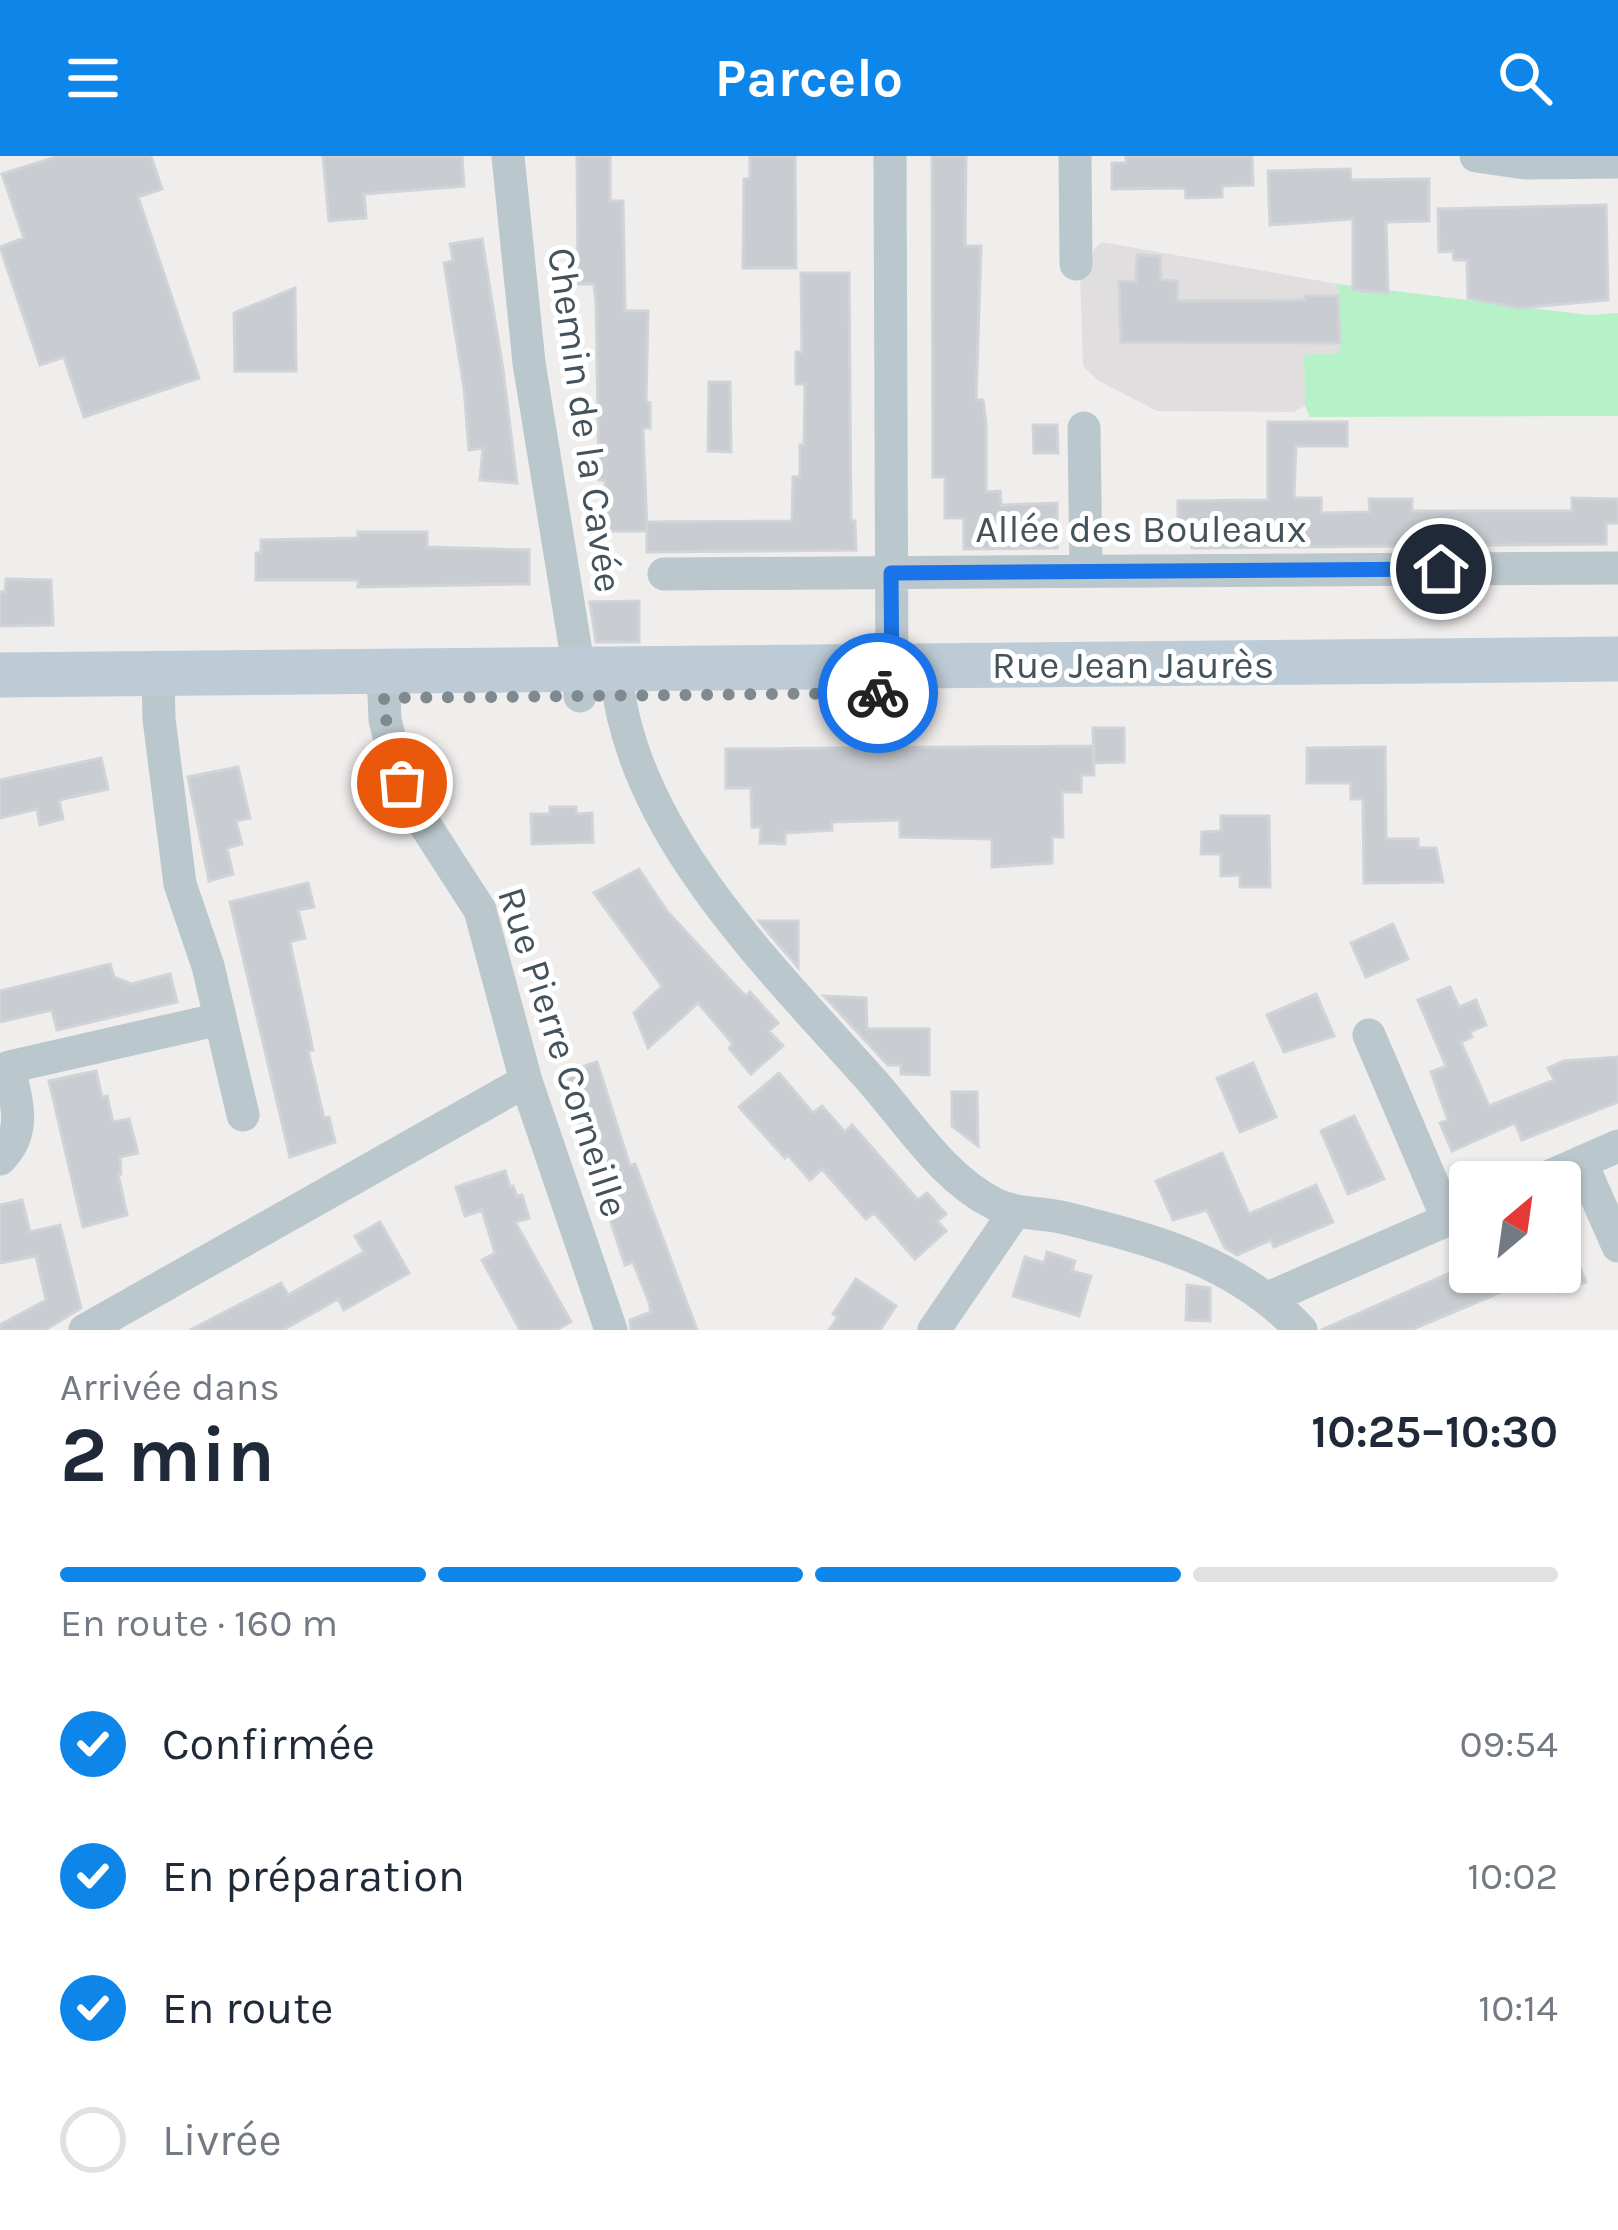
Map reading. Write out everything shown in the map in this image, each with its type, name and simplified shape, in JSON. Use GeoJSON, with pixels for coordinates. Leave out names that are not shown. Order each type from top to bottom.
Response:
{"type":"FeatureCollection","features":[{"type":"Feature","properties":{"kind":"main road","name":"Rue Jean Jaurès"},"geometry":{"type":"LineString","coordinates":[[892,680],[1618,659]]}},
{"type":"Feature","properties":{"kind":"main road","name":"Rue Jean Jaurès"},"geometry":{"type":"LineString","coordinates":[[0,675],[158,687],[892,680],[1618,686]]}},
{"type":"Feature","properties":{"kind":"main road","name":"Rue Jean Jaurès"},"geometry":{"type":"LineString","coordinates":[[0,702],[158,687]]}},
{"type":"Feature","properties":{"kind":"street","name":"Chemin de la Cavée"},"geometry":{"type":"LineString","coordinates":[[508,156],[529,363],[598,683],[681,848],[714,899],[953,1173],[1014,1213]]}},
{"type":"Feature","properties":{"kind":"street"},"geometry":{"type":"LineString","coordinates":[[890,156],[892,680]]}},
{"type":"Feature","properties":{"kind":"street"},"geometry":{"type":"LineString","coordinates":[[1075,156],[1076,264]]}},
{"type":"Feature","properties":{"kind":"street"},"geometry":{"type":"LineString","coordinates":[[1476,156],[1525,163],[1618,162]]}},
{"type":"Feature","properties":{"kind":"street"},"geometry":{"type":"LineString","coordinates":[[1084,428],[1086,572]]}},
{"type":"Feature","properties":{"kind":"street","name":"Allée des Bouleaux"},"geometry":{"type":"LineString","coordinates":[[664,574],[1618,568]]}},
{"type":"Feature","properties":{"kind":"street","name":"Rue Pierre Corneille"},"geometry":{"type":"LineString","coordinates":[[383,685],[388,737],[409,798],[480,910],[526,1082],[610,1330]]}},
{"type":"Feature","properties":{"kind":"street"},"geometry":{"type":"LineString","coordinates":[[158,687],[180,884],[204,953],[243,1115]]}},
{"type":"Feature","properties":{"kind":"street"},"geometry":{"type":"LineString","coordinates":[[0,1159],[13,1144],[19,1123],[4,1066],[220,1019]]}},
{"type":"Feature","properties":{"kind":"street"},"geometry":{"type":"LineString","coordinates":[[1369,1035],[1449,1195]]}},
{"type":"Feature","properties":{"kind":"street"},"geometry":{"type":"LineString","coordinates":[[86,1330],[526,1082]]}},
{"type":"Feature","properties":{"kind":"street"},"geometry":{"type":"LineString","coordinates":[[1618,1146],[1581,1162],[1618,1246]]}},
{"type":"Feature","properties":{"kind":"street"},"geometry":{"type":"LineString","coordinates":[[934,1330],[1014,1213],[1052,1215],[1165,1244],[1237,1277],[1268,1298],[1300,1330]]}},
{"type":"Feature","properties":{"kind":"street"},"geometry":{"type":"LineString","coordinates":[[1268,1298],[1449,1219]]}},
{"type":"Feature","properties":{"kind":"shaded area"},"geometry":{"type":"Polygon","coordinates":[[[1102,242],[1338,284],[1340,353],[1304,356],[1305,406],[1293,412],[1157,411],[1099,381],[1083,366],[1080,272],[1090,270],[1094,249],[1102,242]]]}},
{"type":"Feature","properties":{"kind":"green space"},"geometry":{"type":"Polygon","coordinates":[[[1338,284],[1589,315],[1618,313],[1618,416],[1310,417],[1305,406],[1304,355],[1340,353],[1338,284]]]}},
{"type":"Feature","properties":{"kind":"building"},"geometry":{"type":"Polygon","coordinates":[[[59,156],[151,156],[162,189],[138,197],[199,378],[84,417],[64,357],[40,365],[0,247],[24,238],[2,174],[59,156]]]}},
{"type":"Feature","properties":{"kind":"building"},"geometry":{"type":"Polygon","coordinates":[[[323,156],[462,156],[464,186],[364,194],[366,218],[329,221],[323,156]]]}},
{"type":"Feature","properties":{"kind":"building"},"geometry":{"type":"Polygon","coordinates":[[[577,156],[610,156],[610,201],[623,201],[625,311],[648,311],[650,428],[643,428],[647,531],[607,531],[605,480],[599,480],[594,284],[578,284],[577,156]]]}},
{"type":"Feature","properties":{"kind":"building"},"geometry":{"type":"Polygon","coordinates":[[[750,156],[795,156],[796,268],[743,268],[744,179],[750,179],[750,156]]]}},
{"type":"Feature","properties":{"kind":"building"},"geometry":{"type":"Polygon","coordinates":[[[932,156],[966,156],[965,246],[981,246],[976,400],[983,400],[986,425],[986,492],[1000,491],[1001,505],[1057,503],[1057,548],[964,549],[964,518],[945,518],[945,477],[933,477],[932,156]]]}},
{"type":"Feature","properties":{"kind":"building"},"geometry":{"type":"Polygon","coordinates":[[[1126,156],[1252,156],[1253,185],[1222,186],[1222,197],[1186,198],[1185,188],[1112,189],[1112,163],[1126,163],[1126,156]]]}},
{"type":"Feature","properties":{"kind":"building"},"geometry":{"type":"Polygon","coordinates":[[[1350,169],[1351,180],[1429,179],[1429,221],[1386,222],[1388,293],[1353,290],[1353,219],[1270,225],[1268,171],[1350,169]]]}},
{"type":"Feature","properties":{"kind":"building"},"geometry":{"type":"Polygon","coordinates":[[[1606,205],[1608,300],[1518,308],[1468,298],[1467,260],[1454,260],[1453,251],[1439,252],[1438,209],[1606,205]]]}},
{"type":"Feature","properties":{"kind":"building"},"geometry":{"type":"Polygon","coordinates":[[[482,239],[517,483],[480,480],[483,448],[469,450],[444,263],[453,261],[450,244],[482,239]]]}},
{"type":"Feature","properties":{"kind":"building"},"geometry":{"type":"Polygon","coordinates":[[[1137,255],[1160,256],[1161,280],[1177,281],[1177,301],[1338,296],[1340,343],[1121,342],[1119,281],[1136,282],[1137,255]]]}},
{"type":"Feature","properties":{"kind":"building"},"geometry":{"type":"Polygon","coordinates":[[[801,273],[849,273],[851,521],[855,521],[856,550],[647,552],[647,522],[792,521],[793,477],[800,477],[800,445],[804,445],[805,384],[796,384],[796,352],[802,352],[801,273]]]}},
{"type":"Feature","properties":{"kind":"building"},"geometry":{"type":"Polygon","coordinates":[[[295,288],[296,371],[235,371],[234,313],[295,288]]]}},
{"type":"Feature","properties":{"kind":"building"},"geometry":{"type":"Polygon","coordinates":[[[709,382],[730,382],[731,452],[708,451],[709,382]]]}},
{"type":"Feature","properties":{"kind":"building"},"geometry":{"type":"Polygon","coordinates":[[[1268,422],[1347,422],[1347,446],[1296,446],[1294,494],[1296,498],[1321,498],[1321,513],[1370,512],[1369,499],[1412,499],[1412,511],[1572,511],[1572,498],[1618,499],[1618,523],[1606,523],[1606,544],[1192,548],[1192,524],[1178,524],[1178,501],[1268,500],[1268,422]]]}},
{"type":"Feature","properties":{"kind":"building"},"geometry":{"type":"Polygon","coordinates":[[[1033,425],[1057,425],[1058,453],[1034,453],[1033,425]]]}},
{"type":"Feature","properties":{"kind":"building"},"geometry":{"type":"Polygon","coordinates":[[[358,532],[427,532],[427,547],[529,550],[529,584],[358,587],[358,580],[256,580],[261,540],[358,538],[358,532]]]}},
{"type":"Feature","properties":{"kind":"building"},"geometry":{"type":"Polygon","coordinates":[[[6,579],[51,580],[53,625],[0,626],[0,592],[5,592],[6,579]]]}},
{"type":"Feature","properties":{"kind":"building"},"geometry":{"type":"Polygon","coordinates":[[[639,601],[639,642],[596,642],[590,602],[639,601]]]}},
{"type":"Feature","properties":{"kind":"building"},"geometry":{"type":"Polygon","coordinates":[[[1093,728],[1124,728],[1124,762],[1094,763],[1093,728]]]}},
{"type":"Feature","properties":{"kind":"building"},"geometry":{"type":"Polygon","coordinates":[[[1093,746],[1094,775],[1081,775],[1081,792],[1062,792],[1063,837],[1052,837],[1052,863],[992,867],[992,839],[900,837],[900,820],[832,822],[832,830],[785,833],[785,844],[760,843],[761,827],[752,827],[751,788],[726,788],[726,749],[1093,746]]]}},
{"type":"Feature","properties":{"kind":"building"},"geometry":{"type":"Polygon","coordinates":[[[1385,747],[1386,839],[1418,839],[1418,848],[1436,848],[1443,882],[1364,883],[1363,799],[1351,799],[1351,783],[1307,783],[1307,748],[1385,747]]]}},
{"type":"Feature","properties":{"kind":"building"},"geometry":{"type":"Polygon","coordinates":[[[101,758],[108,789],[59,800],[63,819],[40,825],[37,809],[0,818],[0,780],[101,758]]]}},
{"type":"Feature","properties":{"kind":"building"},"geometry":{"type":"Polygon","coordinates":[[[238,767],[250,818],[236,821],[242,844],[227,848],[233,874],[209,881],[188,777],[238,767]]]}},
{"type":"Feature","properties":{"kind":"building"},"geometry":{"type":"Polygon","coordinates":[[[550,807],[576,807],[576,814],[592,813],[593,842],[532,844],[531,814],[550,814],[550,807]]]}},
{"type":"Feature","properties":{"kind":"building"},"geometry":{"type":"Polygon","coordinates":[[[1221,816],[1269,816],[1270,887],[1240,887],[1240,875],[1221,876],[1221,854],[1201,854],[1202,832],[1221,831],[1221,816]]]}},
{"type":"Feature","properties":{"kind":"building"},"geometry":{"type":"Polygon","coordinates":[[[639,869],[667,911],[735,985],[746,996],[750,992],[778,1023],[769,1031],[783,1046],[751,1074],[698,1003],[648,1048],[634,1013],[662,986],[594,893],[639,869]]]}},
{"type":"Feature","properties":{"kind":"building"},"geometry":{"type":"Polygon","coordinates":[[[308,883],[314,907],[298,910],[305,938],[290,942],[313,1050],[308,1051],[324,1118],[329,1117],[335,1142],[290,1157],[230,902],[308,883]]]}},
{"type":"Feature","properties":{"kind":"building"},"geometry":{"type":"Polygon","coordinates":[[[759,921],[798,921],[798,967],[766,930],[759,921]]]}},
{"type":"Feature","properties":{"kind":"building"},"geometry":{"type":"Polygon","coordinates":[[[1393,924],[1408,959],[1366,977],[1351,943],[1393,924]]]}},
{"type":"Feature","properties":{"kind":"building"},"geometry":{"type":"Polygon","coordinates":[[[110,964],[114,977],[131,984],[170,974],[177,1002],[57,1030],[52,1010],[0,1022],[0,991],[110,964]]]}},
{"type":"Feature","properties":{"kind":"building"},"geometry":{"type":"Polygon","coordinates":[[[1450,987],[1459,1007],[1476,1000],[1486,1025],[1461,1042],[1489,1106],[1554,1080],[1548,1068],[1564,1061],[1618,1057],[1618,1102],[1522,1140],[1515,1123],[1452,1151],[1440,1123],[1448,1120],[1431,1072],[1446,1066],[1418,1000],[1450,987]]]}},
{"type":"Feature","properties":{"kind":"building"},"geometry":{"type":"Polygon","coordinates":[[[1316,994],[1334,1036],[1284,1052],[1267,1015],[1316,994]]]}},
{"type":"Feature","properties":{"kind":"building"},"geometry":{"type":"Polygon","coordinates":[[[824,996],[866,998],[867,1029],[929,1029],[929,1075],[901,1074],[901,1065],[888,1065],[824,996]]]}},
{"type":"Feature","properties":{"kind":"building"},"geometry":{"type":"Polygon","coordinates":[[[597,1062],[630,1166],[635,1164],[697,1330],[631,1330],[630,1320],[651,1312],[649,1302],[633,1262],[625,1265],[566,1086],[570,1084],[566,1072],[597,1062]]]}},
{"type":"Feature","properties":{"kind":"building"},"geometry":{"type":"Polygon","coordinates":[[[1253,1063],[1276,1117],[1240,1132],[1217,1078],[1253,1063]]]}},
{"type":"Feature","properties":{"kind":"building"},"geometry":{"type":"Polygon","coordinates":[[[96,1071],[113,1122],[129,1119],[138,1153],[120,1157],[118,1174],[127,1215],[83,1227],[49,1081],[96,1071]]]}},
{"type":"Feature","properties":{"kind":"building"},"geometry":{"type":"Polygon","coordinates":[[[779,1073],[813,1113],[822,1106],[845,1132],[852,1125],[918,1200],[927,1193],[946,1214],[937,1221],[946,1231],[915,1259],[874,1213],[866,1219],[822,1169],[810,1180],[739,1107],[779,1073]]]}},
{"type":"Feature","properties":{"kind":"building"},"geometry":{"type":"Polygon","coordinates":[[[952,1092],[977,1092],[978,1146],[952,1126],[952,1092]]]}},
{"type":"Feature","properties":{"kind":"building"},"geometry":{"type":"Polygon","coordinates":[[[1354,1116],[1384,1179],[1348,1194],[1321,1131],[1354,1116]]]}},
{"type":"Feature","properties":{"kind":"building"},"geometry":{"type":"Polygon","coordinates":[[[1222,1153],[1249,1214],[1316,1185],[1333,1222],[1274,1247],[1271,1240],[1237,1255],[1225,1248],[1207,1210],[1173,1220],[1156,1181],[1222,1153]]]}},
{"type":"Feature","properties":{"kind":"building"},"geometry":{"type":"Polygon","coordinates":[[[505,1171],[510,1187],[517,1196],[522,1195],[529,1218],[515,1222],[571,1322],[556,1330],[520,1330],[482,1260],[495,1253],[482,1210],[465,1216],[456,1187],[505,1171]]]}},
{"type":"Feature","properties":{"kind":"building"},"geometry":{"type":"Polygon","coordinates":[[[22,1200],[30,1232],[60,1225],[81,1308],[45,1330],[0,1330],[0,1325],[46,1300],[36,1256],[0,1263],[0,1205],[22,1200]]]}},
{"type":"Feature","properties":{"kind":"building"},"geometry":{"type":"Polygon","coordinates":[[[380,1222],[409,1273],[344,1310],[338,1299],[283,1330],[190,1330],[281,1283],[288,1295],[364,1252],[355,1236],[380,1222]]]}},
{"type":"Feature","properties":{"kind":"building"},"geometry":{"type":"Polygon","coordinates":[[[1047,1252],[1075,1261],[1072,1271],[1091,1276],[1079,1316],[1013,1296],[1025,1257],[1044,1263],[1047,1252]]]}},
{"type":"Feature","properties":{"kind":"building"},"geometry":{"type":"Polygon","coordinates":[[[1449,1273],[1449,1293],[1499,1293],[1411,1330],[1321,1330],[1449,1273]]]}},
{"type":"Feature","properties":{"kind":"building"},"geometry":{"type":"Polygon","coordinates":[[[856,1279],[896,1306],[880,1330],[829,1330],[838,1317],[833,1314],[856,1279]]]}},
{"type":"Feature","properties":{"kind":"building"},"geometry":{"type":"Polygon","coordinates":[[[1187,1285],[1210,1288],[1210,1321],[1186,1320],[1187,1285]]]}},
{"type":"Feature","properties":{"kind":"way so far"},"geometry":{"type":"LineString","coordinates":[[402,783],[388,737],[384,698],[878,693]]}},
{"type":"Feature","properties":{"kind":"route"},"geometry":{"type":"LineString","coordinates":[[878,693],[892,693],[891,573],[1441,569]]}}]}
